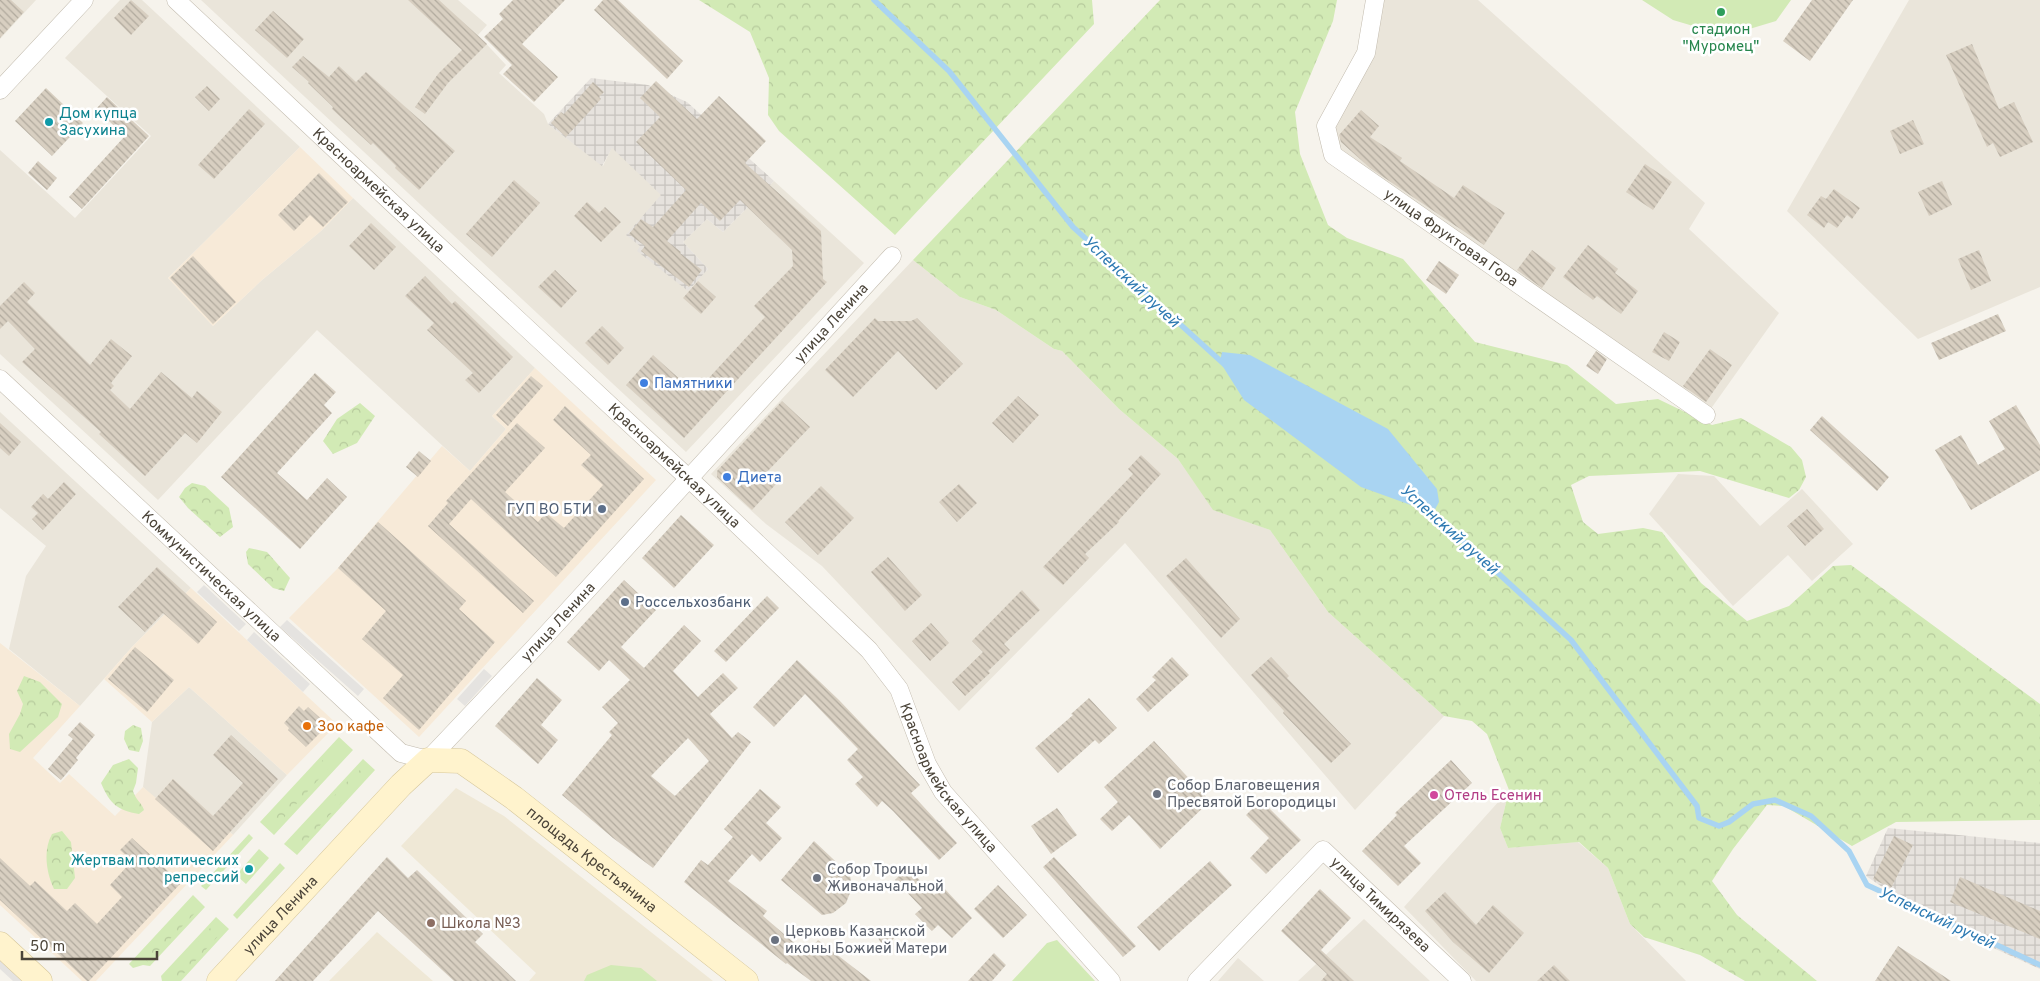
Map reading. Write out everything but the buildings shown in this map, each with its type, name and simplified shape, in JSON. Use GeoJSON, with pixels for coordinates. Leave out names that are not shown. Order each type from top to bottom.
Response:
{"type":"FeatureCollection","features":[{"type":"Feature","properties":{"kind":"street"},"geometry":{"type":"LineString","coordinates":[[0,90],[84,0]]}},
{"type":"Feature","properties":{"kind":"street","name":"Красноармейская улица"},"geometry":{"type":"LineString","coordinates":[[176,0],[690,478],[869,650],[898,689],[927,764],[943,792],[1111,981]]}},
{"type":"Feature","properties":{"kind":"street","name":"улица Фруктовая Гора"},"geometry":{"type":"LineString","coordinates":[[1375,0],[1366,53],[1326,126],[1333,155],[1706,415]]}},
{"type":"Feature","properties":{"kind":"street","name":"улица Ленина"},"geometry":{"type":"LineString","coordinates":[[219,981],[401,785],[456,733],[892,256]]}},
{"type":"Feature","properties":{"kind":"street","name":"Коммунистическая улица"},"geometry":{"type":"LineString","coordinates":[[0,379],[401,753],[428,760]]}},
{"type":"Feature","properties":{"kind":"street","name":"площадь Крестьянина"},"geometry":{"type":"LineString","coordinates":[[428,760],[461,761],[506,792],[746,981]]}},
{"type":"Feature","properties":{"kind":"street","name":"улица Тимирязева"},"geometry":{"type":"LineString","coordinates":[[1197,981],[1323,850],[1462,981]]}},
{"type":"Feature","properties":{"kind":"street"},"geometry":{"type":"LineString","coordinates":[[0,944],[40,981]]}},
{"type":"Feature","properties":{"kind":"shaded area"},"geometry":{"type":"Polygon","coordinates":[[[0,0],[36,0],[0,39],[0,0]]]}},
{"type":"Feature","properties":{"kind":"shaded area"},"geometry":{"type":"Polygon","coordinates":[[[120,0],[142,0],[300,147],[168,278],[213,326],[262,280],[321,231],[353,198],[535,368],[492,416],[506,429],[470,471],[317,330],[158,500],[0,354],[0,150],[75,218],[151,136],[65,58],[120,0]]]}},
{"type":"Feature","properties":{"kind":"shaded area"},"geometry":{"type":"Polygon","coordinates":[[[201,0],[458,0],[487,25],[478,35],[506,65],[499,73],[544,114],[548,124],[603,166],[612,147],[662,195],[644,217],[638,251],[688,290],[708,269],[683,242],[707,219],[723,232],[774,181],[864,263],[686,452],[201,0]]]}},
{"type":"Feature","properties":{"kind":"shaded area"},"geometry":{"type":"Polygon","coordinates":[[[1382,0],[1478,0],[1705,203],[1689,229],[1779,313],[1710,410],[1337,149],[1332,126],[1382,0]]]}},
{"type":"Feature","properties":{"kind":"shaded area"},"geometry":{"type":"Polygon","coordinates":[[[1909,0],[2040,0],[2040,287],[1918,339],[1787,211],[1909,0]]]}},
{"type":"Feature","properties":{"kind":"shaded area"},"geometry":{"type":"Polygon","coordinates":[[[591,78],[648,85],[687,102],[774,181],[723,232],[707,219],[683,242],[708,269],[688,291],[637,251],[640,246],[626,235],[661,195],[612,148],[602,166],[548,124],[591,78]]]}},
{"type":"Feature","properties":{"kind":"shaded area"},"geometry":{"type":"Polygon","coordinates":[[[300,147],[353,198],[321,231],[262,280],[213,326],[168,278],[300,147]]]}},
{"type":"Feature","properties":{"kind":"shaded area"},"geometry":{"type":"Polygon","coordinates":[[[913,260],[960,297],[996,310],[1054,349],[1062,351],[1119,409],[1178,459],[1213,509],[1270,530],[1328,612],[1444,716],[1355,810],[1125,543],[959,711],[822,566],[766,524],[711,474],[913,260]]]}},
{"type":"Feature","properties":{"kind":"shaded area"},"geometry":{"type":"Polygon","coordinates":[[[535,368],[656,480],[419,737],[289,618],[338,568],[442,446],[470,471],[506,429],[492,416],[535,368]]]}},
{"type":"Feature","properties":{"kind":"shaded area"},"geometry":{"type":"Polygon","coordinates":[[[0,412],[191,588],[132,647],[80,706],[9,649],[26,576],[46,546],[0,508],[0,412]]]}},
{"type":"Feature","properties":{"kind":"shaded area"},"geometry":{"type":"Polygon","coordinates":[[[1678,474],[1714,476],[1760,526],[1802,489],[1853,544],[1812,581],[1788,555],[1733,606],[1649,514],[1678,474]]]}},
{"type":"Feature","properties":{"kind":"shaded area"},"geometry":{"type":"Polygon","coordinates":[[[204,585],[246,624],[239,631],[197,592],[204,585]]]}},
{"type":"Feature","properties":{"kind":"shaded area"},"geometry":{"type":"Polygon","coordinates":[[[191,588],[337,724],[287,775],[189,687],[152,722],[104,679],[132,647],[191,588]]]}},
{"type":"Feature","properties":{"kind":"shaded area"},"geometry":{"type":"Polygon","coordinates":[[[287,620],[364,689],[358,696],[280,627],[287,620]]]}},
{"type":"Feature","properties":{"kind":"shaded area"},"geometry":{"type":"Polygon","coordinates":[[[254,632],[310,684],[303,692],[247,640],[254,632]]]}},
{"type":"Feature","properties":{"kind":"shaded area"},"geometry":{"type":"Polygon","coordinates":[[[0,643],[80,706],[33,758],[60,783],[69,774],[115,816],[143,787],[156,798],[173,779],[233,835],[96,981],[82,981],[0,905],[0,643]]]}},
{"type":"Feature","properties":{"kind":"shaded area"},"geometry":{"type":"Polygon","coordinates":[[[484,669],[492,676],[465,706],[457,699],[484,669]]]}},
{"type":"Feature","properties":{"kind":"shaded area"},"geometry":{"type":"Polygon","coordinates":[[[189,687],[287,775],[233,835],[173,780],[155,799],[143,787],[152,722],[189,687]]]}},
{"type":"Feature","properties":{"kind":"shaded area"},"geometry":{"type":"Polygon","coordinates":[[[456,788],[504,816],[713,981],[529,981],[536,973],[401,846],[456,788]]]}},
{"type":"Feature","properties":{"kind":"shaded area"},"geometry":{"type":"Polygon","coordinates":[[[1509,790],[1500,828],[1508,848],[1578,842],[1608,868],[1630,924],[1686,981],[1476,981],[1404,907],[1509,790]]]}},
{"type":"Feature","properties":{"kind":"shaded area"},"geometry":{"type":"Polygon","coordinates":[[[1888,828],[2040,843],[2040,969],[1933,921],[1866,876],[1888,828]]]}},
{"type":"Feature","properties":{"kind":"shaded area"},"geometry":{"type":"Polygon","coordinates":[[[1364,919],[1430,981],[1298,981],[1364,919]]]}},
{"type":"Feature","properties":{"kind":"shaded area"},"geometry":{"type":"Polygon","coordinates":[[[377,932],[433,981],[329,981],[377,932]]]}},
{"type":"Feature","properties":{"kind":"shaded area"},"geometry":{"type":"Polygon","coordinates":[[[0,950],[34,981],[13,981],[0,969],[0,950]]]}},
{"type":"Feature","properties":{"kind":"shaded area"},"geometry":{"type":"Polygon","coordinates":[[[1238,958],[1264,981],[1218,981],[1238,958]]]}},
{"type":"Feature","properties":{"kind":"green space"},"geometry":{"type":"Polygon","coordinates":[[[699,0],[1092,0],[1094,24],[895,235],[779,131],[768,115],[769,78],[750,32],[699,0]]]}},
{"type":"Feature","properties":{"kind":"green space"},"geometry":{"type":"Polygon","coordinates":[[[1160,0],[1337,0],[1333,21],[1295,112],[1300,154],[1328,225],[1347,238],[1403,259],[1475,342],[1567,365],[1616,404],[1658,399],[1712,425],[1741,418],[1791,447],[1802,460],[1806,477],[1799,490],[1789,498],[1700,471],[1589,476],[1571,485],[1583,522],[1598,534],[1643,528],[1662,532],[1701,583],[1747,621],[1789,606],[1833,566],[1851,565],[2040,704],[2040,820],[1896,822],[1852,846],[1784,806],[1767,805],[1733,849],[1712,881],[1737,915],[1817,981],[1745,981],[1700,955],[1644,937],[1630,924],[1608,868],[1579,842],[1508,848],[1500,828],[1509,790],[1487,734],[1472,721],[1444,716],[1328,612],[1270,530],[1213,510],[1178,459],[1119,409],[1062,351],[1054,349],[996,310],[960,297],[913,260],[1160,0]]]}},
{"type":"Feature","properties":{"kind":"green space","name":"стадион \"Муромец\""},"geometry":{"type":"Polygon","coordinates":[[[1642,0],[1791,0],[1776,21],[1746,30],[1710,31],[1673,20],[1642,0]]]}},
{"type":"Feature","properties":{"kind":"green space"},"geometry":{"type":"Polygon","coordinates":[[[360,403],[375,416],[357,443],[333,454],[323,441],[337,419],[360,403]]]}},
{"type":"Feature","properties":{"kind":"green space"},"geometry":{"type":"Polygon","coordinates":[[[192,483],[205,486],[229,508],[233,527],[220,537],[188,508],[179,497],[185,488],[192,483]]]}},
{"type":"Feature","properties":{"kind":"green space"},"geometry":{"type":"Polygon","coordinates":[[[249,548],[267,552],[290,578],[284,591],[273,588],[248,564],[246,552],[249,548]]]}},
{"type":"Feature","properties":{"kind":"green space"},"geometry":{"type":"Polygon","coordinates":[[[24,676],[40,682],[62,704],[58,717],[20,752],[10,749],[9,734],[20,714],[23,704],[17,691],[24,676]]]}},
{"type":"Feature","properties":{"kind":"green space"},"geometry":{"type":"Polygon","coordinates":[[[133,725],[141,728],[143,741],[139,752],[129,750],[124,739],[125,731],[133,725]]]}},
{"type":"Feature","properties":{"kind":"green space"},"geometry":{"type":"Polygon","coordinates":[[[339,737],[353,750],[274,835],[260,822],[339,737]]]}},
{"type":"Feature","properties":{"kind":"green space"},"geometry":{"type":"Polygon","coordinates":[[[129,759],[138,768],[133,791],[144,810],[139,814],[115,805],[101,783],[113,765],[129,759]]]}},
{"type":"Feature","properties":{"kind":"green space"},"geometry":{"type":"Polygon","coordinates":[[[329,759],[332,761],[328,769],[280,822],[275,825],[270,820],[273,813],[323,760],[329,759]]]}},
{"type":"Feature","properties":{"kind":"green space"},"geometry":{"type":"Polygon","coordinates":[[[363,759],[375,770],[297,855],[284,844],[363,759]]]}},
{"type":"Feature","properties":{"kind":"green space"},"geometry":{"type":"Polygon","coordinates":[[[363,769],[366,772],[362,780],[302,845],[298,847],[294,844],[297,836],[356,772],[363,769]]]}},
{"type":"Feature","properties":{"kind":"green space"},"geometry":{"type":"Polygon","coordinates":[[[62,831],[71,842],[75,878],[67,889],[54,889],[47,868],[47,847],[52,834],[62,831]]]}},
{"type":"Feature","properties":{"kind":"green space"},"geometry":{"type":"Polygon","coordinates":[[[249,834],[253,838],[206,890],[201,886],[249,834]]]}},
{"type":"Feature","properties":{"kind":"green space"},"geometry":{"type":"Polygon","coordinates":[[[259,849],[269,858],[246,884],[236,875],[259,849]]]}},
{"type":"Feature","properties":{"kind":"green space"},"geometry":{"type":"Polygon","coordinates":[[[280,863],[285,868],[237,919],[233,915],[280,863]]]}},
{"type":"Feature","properties":{"kind":"green space"},"geometry":{"type":"Polygon","coordinates":[[[193,895],[205,907],[150,966],[143,965],[133,968],[129,964],[193,895]]]}},
{"type":"Feature","properties":{"kind":"green space"},"geometry":{"type":"Polygon","coordinates":[[[194,902],[198,906],[195,913],[148,962],[144,958],[145,953],[187,907],[194,902]]]}},
{"type":"Feature","properties":{"kind":"green space"},"geometry":{"type":"Polygon","coordinates":[[[216,917],[229,929],[181,981],[162,981],[161,976],[216,917]]]}},
{"type":"Feature","properties":{"kind":"green space"},"geometry":{"type":"Polygon","coordinates":[[[219,924],[222,927],[220,934],[177,981],[167,981],[167,977],[211,927],[219,924]]]}},
{"type":"Feature","properties":{"kind":"green space"},"geometry":{"type":"Polygon","coordinates":[[[1057,940],[1095,981],[1012,981],[1047,943],[1057,940]]]}},
{"type":"Feature","properties":{"kind":"green space"},"geometry":{"type":"Polygon","coordinates":[[[611,965],[641,968],[657,981],[584,981],[587,975],[611,965]]]}},
{"type":"Feature","properties":{"kind":"water"},"geometry":{"type":"Polygon","coordinates":[[[1222,352],[1250,355],[1388,429],[1437,489],[1439,502],[1433,513],[1361,487],[1244,400],[1220,362],[1222,352]]]}},
{"type":"Feature","properties":{"kind":"waterway","name":"Успенский ручей"},"geometry":{"type":"LineString","coordinates":[[874,0],[949,71],[1073,227],[1225,365]]}},
{"type":"Feature","properties":{"kind":"waterway","name":"Успенский ручей"},"geometry":{"type":"LineString","coordinates":[[1428,509],[1571,640],[1697,806],[1699,818],[1719,826],[1729,822],[1753,804],[1775,800],[1811,816],[1849,851],[1867,885],[2040,965]]}},
{"type":"Feature","properties":{"kind":"place","name":"стадион \"Муромец\""},"geometry":{"type":"Point","coordinates":[1721,12]}},
{"type":"Feature","properties":{"kind":"place","name":"Дом купца Засухина"},"geometry":{"type":"Point","coordinates":[49,122]}},
{"type":"Feature","properties":{"kind":"place","name":"Памятники"},"geometry":{"type":"Point","coordinates":[644,383]}},
{"type":"Feature","properties":{"kind":"place","name":"Диета"},"geometry":{"type":"Point","coordinates":[727,477]}},
{"type":"Feature","properties":{"kind":"place","name":"ГУП ВО БТИ"},"geometry":{"type":"Point","coordinates":[602,509]}},
{"type":"Feature","properties":{"kind":"place","name":"Россельхозбанк"},"geometry":{"type":"Point","coordinates":[625,602]}},
{"type":"Feature","properties":{"kind":"place","name":"Зоо кафе"},"geometry":{"type":"Point","coordinates":[307,726]}},
{"type":"Feature","properties":{"kind":"place","name":"Собор Благовещения Пресвятой Богородицы"},"geometry":{"type":"Point","coordinates":[1157,794]}},
{"type":"Feature","properties":{"kind":"place","name":"Отель Есенин"},"geometry":{"type":"Point","coordinates":[1434,795]}},
{"type":"Feature","properties":{"kind":"place","name":"Жертвам политических репрессий"},"geometry":{"type":"Point","coordinates":[249,869]}},
{"type":"Feature","properties":{"kind":"place","name":"Собор Троицы Живоначальной"},"geometry":{"type":"Point","coordinates":[817,878]}},
{"type":"Feature","properties":{"kind":"place","name":"Школа №3"},"geometry":{"type":"Point","coordinates":[431,923]}},
{"type":"Feature","properties":{"kind":"place","name":"Церковь Казанской иконы Божией Матери"},"geometry":{"type":"Point","coordinates":[775,940]}}]}
